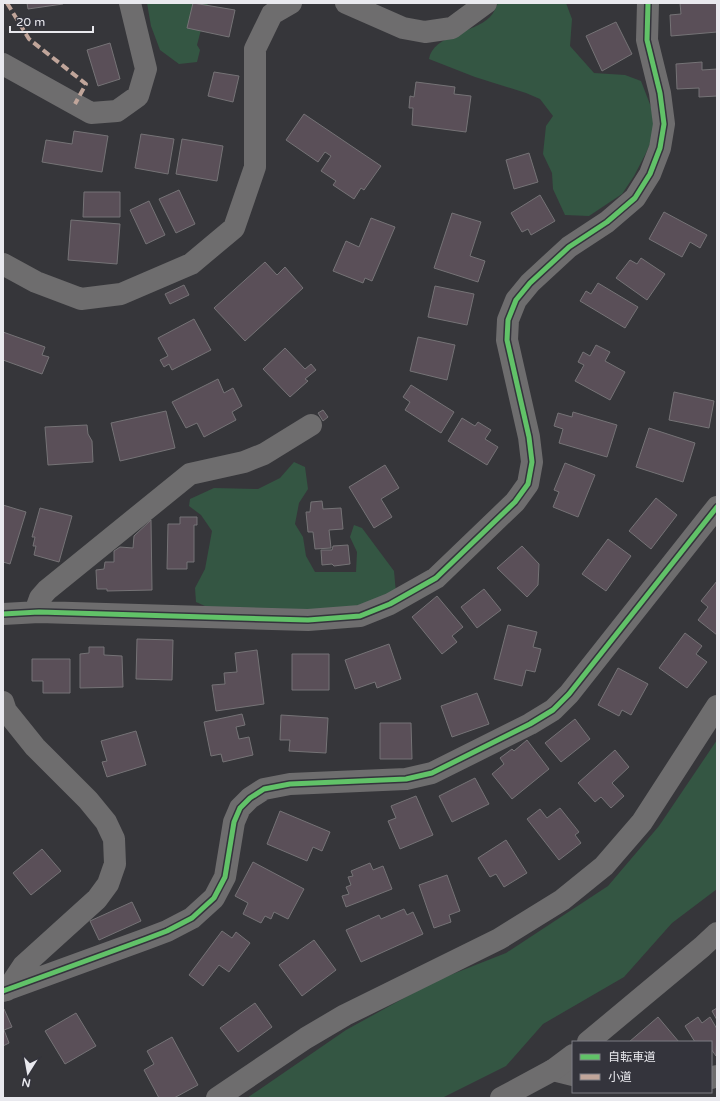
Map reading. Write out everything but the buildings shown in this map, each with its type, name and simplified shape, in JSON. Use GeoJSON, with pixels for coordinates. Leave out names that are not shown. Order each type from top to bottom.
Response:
{"type":"FeatureCollection","features":[{"type":"Feature","properties":{"kind":"street"},"geometry":{"type":"LineString","coordinates":[[3,64],[91,113],[117,111],[138,96],[146,69],[130,3]]}},
{"type":"Feature","properties":{"kind":"street"},"geometry":{"type":"LineString","coordinates":[[3,264],[36,282],[82,299],[121,294],[191,264],[234,228],[255,167],[255,49],[272,14],[291,3]]}},
{"type":"Feature","properties":{"kind":"street"},"geometry":{"type":"LineString","coordinates":[[346,3],[403,28],[425,32],[452,28],[486,3]]}},
{"type":"Feature","properties":{"kind":"street"},"geometry":{"type":"LineString","coordinates":[[3,614],[35,612],[308,620],[360,616],[390,604],[436,578],[515,502],[528,484],[532,462],[529,437],[507,340],[508,320],[516,300],[530,283],[569,247],[607,222],[635,198],[650,174],[660,148],[664,124],[660,93],[647,40],[648,3]]}},
{"type":"Feature","properties":{"kind":"street"},"geometry":{"type":"LineString","coordinates":[[35,612],[40,598],[47,590],[190,474],[244,462],[264,454],[311,425]]}},
{"type":"Feature","properties":{"kind":"street"},"geometry":{"type":"LineString","coordinates":[[5,990],[167,931],[192,918],[214,898],[225,877],[234,822],[240,808],[250,798],[264,789],[290,784],[406,780],[432,773],[530,724],[553,710],[569,694],[717,507]]}},
{"type":"Feature","properties":{"kind":"street"},"geometry":{"type":"LineString","coordinates":[[3,702],[6,711],[35,747],[88,800],[106,822],[114,839],[115,864],[108,884],[96,899],[23,966],[5,990]]}},
{"type":"Feature","properties":{"kind":"street"},"geometry":{"type":"LineString","coordinates":[[217,1098],[306,1038],[345,1015],[499,939],[562,900],[604,866],[642,822],[717,706]]}},
{"type":"Feature","properties":{"kind":"street"},"geometry":{"type":"LineString","coordinates":[[589,1041],[717,933]]}},
{"type":"Feature","properties":{"kind":"street"},"geometry":{"type":"LineString","coordinates":[[501,1098],[563,1073],[572,1057]]}},
{"type":"Feature","properties":{"kind":"green space"},"geometry":{"type":"Polygon","coordinates":[[[147,3],[208,3],[197,45],[200,50],[197,62],[179,64],[160,50],[151,26],[147,3]]]}},
{"type":"Feature","properties":{"kind":"green space"},"geometry":{"type":"Polygon","coordinates":[[[498,3],[566,3],[572,19],[570,46],[594,73],[625,75],[641,81],[651,107],[655,132],[634,176],[622,194],[589,216],[565,215],[553,189],[552,173],[543,154],[546,126],[553,116],[540,99],[475,77],[429,59],[432,51],[446,39],[474,27],[490,17],[498,3]]]}},
{"type":"Feature","properties":{"kind":"green space"},"geometry":{"type":"Polygon","coordinates":[[[294,462],[305,467],[308,489],[299,503],[295,524],[303,537],[306,556],[315,572],[356,572],[357,552],[350,537],[354,525],[362,528],[394,571],[396,593],[354,608],[223,614],[196,602],[195,588],[205,569],[212,531],[201,515],[189,506],[190,499],[214,488],[258,489],[280,478],[294,462]]]}},
{"type":"Feature","properties":{"kind":"green space"},"geometry":{"type":"Polygon","coordinates":[[[717,740],[717,889],[672,923],[624,977],[543,1024],[506,1066],[442,1098],[247,1098],[346,1030],[435,981],[506,953],[608,886],[659,826],[717,740]]]}},
{"type":"Feature","properties":{"kind":"marked path"},"geometry":{"type":"LineString","coordinates":[[7,3],[29,39],[86,84],[75,104]]}},
{"type":"Feature","properties":{"kind":"cycle path"},"geometry":{"type":"LineString","coordinates":[[3,614],[39,612],[308,620],[360,616],[390,604],[436,578],[515,502],[528,484],[532,462],[529,437],[507,340],[508,320],[516,300],[530,283],[569,247],[607,222],[635,198],[650,174],[660,148],[664,124],[660,93],[647,40],[648,3]]}},
{"type":"Feature","properties":{"kind":"cycle path"},"geometry":{"type":"LineString","coordinates":[[3,991],[167,931],[192,918],[214,898],[225,877],[234,822],[240,808],[250,798],[264,789],[290,784],[406,779],[432,773],[530,724],[553,710],[569,694],[717,507]]}}]}
